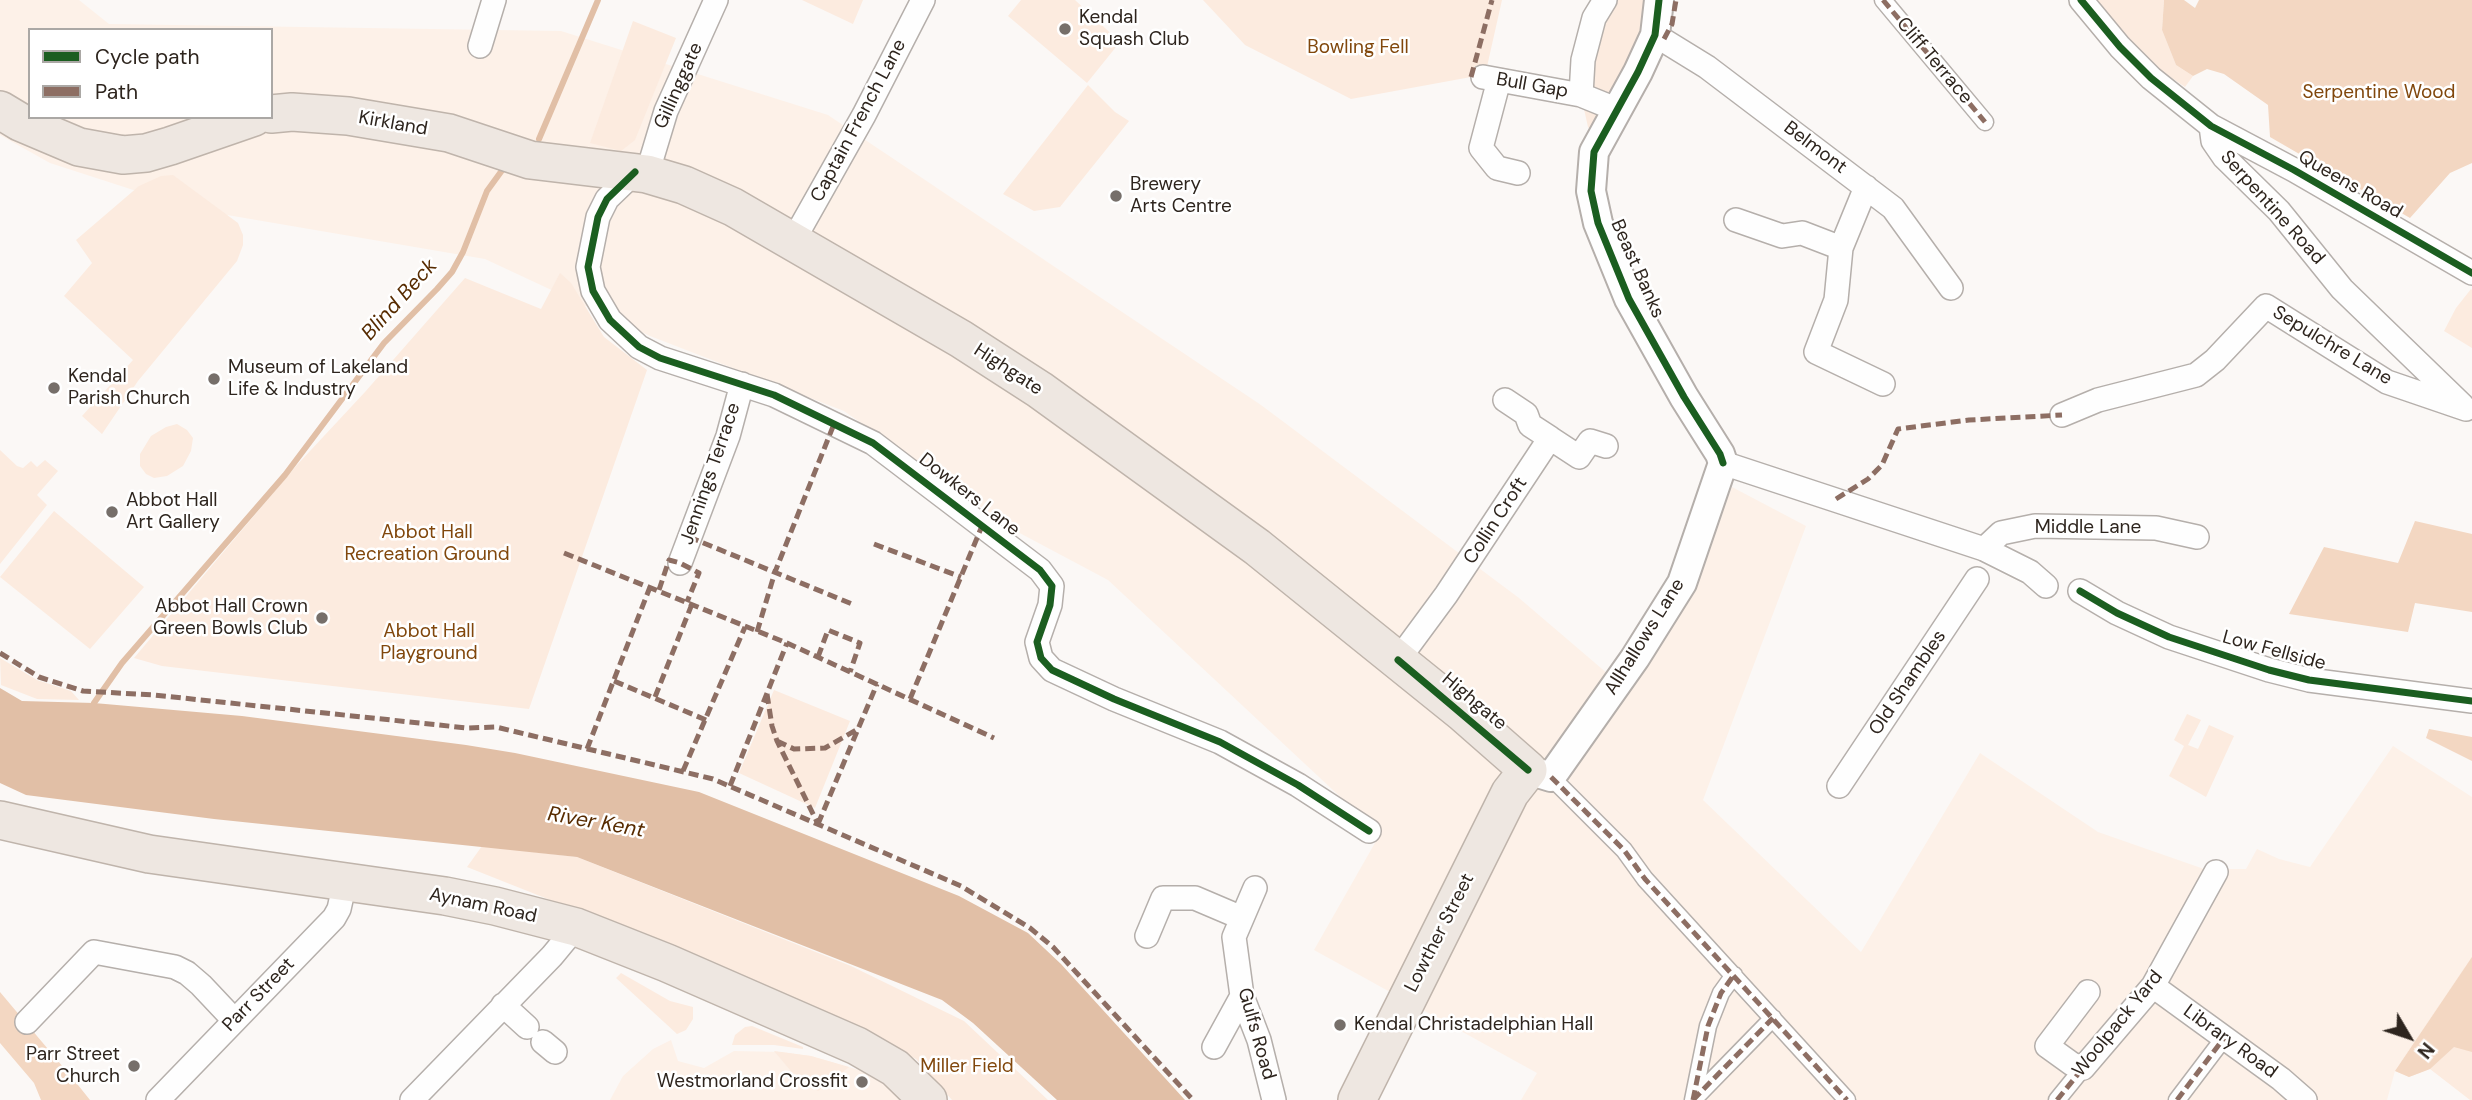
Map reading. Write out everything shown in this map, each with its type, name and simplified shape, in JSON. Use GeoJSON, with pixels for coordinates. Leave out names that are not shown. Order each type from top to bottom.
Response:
{"type":"FeatureCollection","features":[{"type":"Feature","properties":{"kind":"highway"},"geometry":{"type":"LineString","coordinates":[[0,110],[20,122],[79,147],[123,155],[146,153],[248,119]]}},
{"type":"Feature","properties":{"kind":"highway","name":"Kirkland"},"geometry":{"type":"LineString","coordinates":[[273,114],[292,112],[348,116],[392,123],[449,133],[521,157]]}},
{"type":"Feature","properties":{"kind":"highway","name":"Highgate"},"geometry":{"type":"LineString","coordinates":[[521,157],[641,173],[710,195],[982,352],[1040,390],[1258,547],[1539,773]]}},
{"type":"Feature","properties":{"kind":"highway","name":"Lowther Street"},"geometry":{"type":"LineString","coordinates":[[1357,1100],[1510,793],[1539,773]]}},
{"type":"Feature","properties":{"kind":"highway","name":"Aynam Road"},"geometry":{"type":"LineString","coordinates":[[0,820],[149,854],[495,905],[576,927],[667,963],[857,1046],[895,1068],[928,1100]]}},
{"type":"Feature","properties":{"kind":"street"},"geometry":{"type":"LineString","coordinates":[[480,46],[494,0]]}},
{"type":"Feature","properties":{"kind":"street","name":"Gillinggate"},"geometry":{"type":"LineString","coordinates":[[641,173],[716,0]]}},
{"type":"Feature","properties":{"kind":"street","name":"Captain French Lane"},"geometry":{"type":"LineString","coordinates":[[793,241],[864,115],[923,0]]}},
{"type":"Feature","properties":{"kind":"street"},"geometry":{"type":"LineString","coordinates":[[1605,0],[1594,18],[1583,60],[1581,94],[1618,110]]}},
{"type":"Feature","properties":{"kind":"street","name":"Beast Banks"},"geometry":{"type":"LineString","coordinates":[[1659,0],[1655,35],[1594,152],[1591,191],[1598,223],[1629,299],[1723,463]]}},
{"type":"Feature","properties":{"kind":"street","name":"Cliff Terrace"},"geometry":{"type":"LineString","coordinates":[[1883,0],[1985,122]]}},
{"type":"Feature","properties":{"kind":"street","name":"Serpentine Road"},"geometry":{"type":"LineString","coordinates":[[2081,0],[2120,47],[2151,78],[2211,126],[2213,141],[2224,157],[2279,211],[2342,289],[2469,411]]}},
{"type":"Feature","properties":{"kind":"street","name":"Belmont"},"geometry":{"type":"LineString","coordinates":[[1655,35],[1707,67],[1893,208],[1951,288]]}},
{"type":"Feature","properties":{"kind":"street","name":"Bull Gap"},"geometry":{"type":"LineString","coordinates":[[1518,173],[1497,168],[1481,148],[1491,79],[1581,94]]}},
{"type":"Feature","properties":{"kind":"street","name":"Queens Road"},"geometry":{"type":"LineString","coordinates":[[2211,126],[2294,170],[2472,273]]}},
{"type":"Feature","properties":{"kind":"street","name":"Dowkers Lane"},"geometry":{"type":"LineString","coordinates":[[582,167],[594,193],[598,217]]}},
{"type":"Feature","properties":{"kind":"street","name":"Dowkers Lane"},"geometry":{"type":"LineString","coordinates":[[641,173],[607,199],[598,217],[588,267],[593,290],[610,320],[639,347],[660,358],[774,395],[873,443],[1040,570],[1052,586],[1050,605],[1037,642],[1041,659],[1052,670],[1114,699],[1220,742],[1298,785],[1368,831]]}},
{"type":"Feature","properties":{"kind":"street"},"geometry":{"type":"LineString","coordinates":[[1866,187],[1841,248],[1836,300],[1816,352],[1883,384]]}},
{"type":"Feature","properties":{"kind":"street"},"geometry":{"type":"LineString","coordinates":[[1736,220],[1782,236],[1802,233],[1841,248]]}},
{"type":"Feature","properties":{"kind":"street","name":"Sepulchre Lane"},"geometry":{"type":"LineString","coordinates":[[2062,415],[2098,400],[2196,375],[2215,360],[2266,306],[2387,382],[2469,411]]}},
{"type":"Feature","properties":{"kind":"street","name":"Jennings Terrace"},"geometry":{"type":"LineString","coordinates":[[680,564],[728,436],[742,384]]}},
{"type":"Feature","properties":{"kind":"street"},"geometry":{"type":"LineString","coordinates":[[1505,400],[1525,414],[1530,425],[1579,457],[1590,441],[1606,446]]}},
{"type":"Feature","properties":{"kind":"street","name":"Collin Croft"},"geometry":{"type":"LineString","coordinates":[[1398,660],[1460,574],[1550,438]]}},
{"type":"Feature","properties":{"kind":"street"},"geometry":{"type":"LineString","coordinates":[[1723,463],[1984,549],[2030,572],[2046,586]]}},
{"type":"Feature","properties":{"kind":"street","name":"Allhallows Lane"},"geometry":{"type":"LineString","coordinates":[[1539,773],[1635,658],[1682,583],[1723,463]]}},
{"type":"Feature","properties":{"kind":"street","name":"Middle Lane"},"geometry":{"type":"LineString","coordinates":[[1984,549],[2001,533],[2035,526],[2156,528],[2197,537]]}},
{"type":"Feature","properties":{"kind":"street","name":"Old Shambles"},"geometry":{"type":"LineString","coordinates":[[1839,786],[1977,579]]}},
{"type":"Feature","properties":{"kind":"street","name":"Low Fellside"},"geometry":{"type":"LineString","coordinates":[[2080,591],[2118,614],[2169,637],[2269,670],[2309,680],[2472,701]]}},
{"type":"Feature","properties":{"kind":"street","name":"Highgate"},"geometry":{"type":"LineString","coordinates":[[1539,773],[1624,850],[1645,878],[1847,1100]]}},
{"type":"Feature","properties":{"kind":"street","name":"Woolpack Yard"},"geometry":{"type":"LineString","coordinates":[[2057,1100],[2153,986],[2216,872]]}},
{"type":"Feature","properties":{"kind":"street","name":"Parr Street"},"geometry":{"type":"LineString","coordinates":[[158,1100],[334,918],[342,901],[345,882]]}},
{"type":"Feature","properties":{"kind":"street","name":"Gulfs Road"},"geometry":{"type":"LineString","coordinates":[[1255,888],[1234,937],[1242,996],[1259,1040],[1274,1100]]}},
{"type":"Feature","properties":{"kind":"street"},"geometry":{"type":"LineString","coordinates":[[1147,936],[1163,898],[1195,898],[1242,918]]}},
{"type":"Feature","properties":{"kind":"street"},"geometry":{"type":"LineString","coordinates":[[412,1100],[552,956],[576,927]]}},
{"type":"Feature","properties":{"kind":"street"},"geometry":{"type":"LineString","coordinates":[[27,1022],[94,952],[175,967],[201,985],[234,1020]]}},
{"type":"Feature","properties":{"kind":"street"},"geometry":{"type":"LineString","coordinates":[[1693,1100],[1709,1026],[1721,993],[1740,981]]}},
{"type":"Feature","properties":{"kind":"street","name":"Library Road"},"geometry":{"type":"LineString","coordinates":[[2153,986],[2281,1079],[2305,1100]]}},
{"type":"Feature","properties":{"kind":"street"},"geometry":{"type":"LineString","coordinates":[[2083,1068],[2072,1064],[2047,1046],[2088,992]]}},
{"type":"Feature","properties":{"kind":"street"},"geometry":{"type":"LineString","coordinates":[[1214,1047],[1242,996]]}},
{"type":"Feature","properties":{"kind":"street"},"geometry":{"type":"LineString","coordinates":[[503,1005],[541,1040]]}},
{"type":"Feature","properties":{"kind":"street"},"geometry":{"type":"LineString","coordinates":[[1693,1100],[1773,1018]]}},
{"type":"Feature","properties":{"kind":"street"},"geometry":{"type":"LineString","coordinates":[[2177,1100],[2224,1038]]}},
{"type":"Feature","properties":{"kind":"shaded area"},"geometry":{"type":"Polygon","coordinates":[[[0,0],[79,0],[109,24],[561,31],[828,115],[1261,405],[1519,598],[1622,686],[1693,583],[1732,487],[1806,526],[1703,800],[1861,952],[1980,753],[2098,832],[2204,869],[2246,869],[2257,849],[2279,859],[2310,867],[2393,746],[2472,797],[2472,958],[2395,1071],[2387,1100],[1521,1100],[1537,1073],[1314,950],[1380,834],[1108,580],[1014,530],[844,411],[650,336],[485,259],[192,209],[50,163],[0,135],[0,0]]]}},
{"type":"Feature","properties":{"kind":"shaded area"},"geometry":{"type":"Polygon","coordinates":[[[671,1040],[678,1061],[704,1068],[734,1051],[811,1056],[859,1070],[899,1093],[905,1100],[610,1100],[623,1076],[653,1049],[671,1040]]]}},
{"type":"Feature","properties":{"kind":"green space"},"geometry":{"type":"Polygon","coordinates":[[[802,0],[863,0],[853,24],[802,0]]]}},
{"type":"Feature","properties":{"kind":"green space","name":"Kendal Squash Club"},"geometry":{"type":"Polygon","coordinates":[[[1021,0],[1075,0],[1120,42],[1087,83],[1008,16],[1021,0]]]}},
{"type":"Feature","properties":{"kind":"green space","name":"Bowling Fell"},"geometry":{"type":"Polygon","coordinates":[[[1203,0],[1502,0],[1486,71],[1471,77],[1351,99],[1245,45],[1203,0]]]}},
{"type":"Feature","properties":{"kind":"green space"},"geometry":{"type":"Polygon","coordinates":[[[1614,0],[1649,0],[1638,46],[1593,134],[1588,127],[1584,109],[1602,21],[1614,0]]]}},
{"type":"Feature","properties":{"kind":"green space"},"geometry":{"type":"Polygon","coordinates":[[[2096,0],[2164,0],[2162,30],[2176,65],[2193,76],[2185,87],[2163,72],[2096,0]]]}},
{"type":"Feature","properties":{"kind":"green space","name":"Serpentine Wood"},"geometry":{"type":"Polygon","coordinates":[[[2164,0],[2184,0],[2195,8],[2199,0],[2472,0],[2472,163],[2450,173],[2410,218],[2270,137],[2268,105],[2224,74],[2207,69],[2193,76],[2176,65],[2162,30],[2164,0]]]}},
{"type":"Feature","properties":{"kind":"green space"},"geometry":{"type":"Polygon","coordinates":[[[633,21],[676,38],[635,140],[621,151],[590,143],[633,21]]]}},
{"type":"Feature","properties":{"kind":"green space"},"geometry":{"type":"Polygon","coordinates":[[[1088,85],[1115,112],[1129,121],[1060,207],[1034,211],[1003,194],[1088,85]]]}},
{"type":"Feature","properties":{"kind":"green space"},"geometry":{"type":"Polygon","coordinates":[[[173,175],[238,223],[243,235],[243,245],[237,261],[138,381],[102,434],[82,416],[133,360],[64,296],[92,263],[76,240],[139,186],[161,176],[173,175]]]}},
{"type":"Feature","properties":{"kind":"green space","name":"Abbot Hall Recreation Ground"},"geometry":{"type":"Polygon","coordinates":[[[560,273],[571,283],[604,337],[647,370],[529,709],[162,666],[134,658],[296,466],[465,278],[541,309],[560,273]]]}},
{"type":"Feature","properties":{"kind":"green space"},"geometry":{"type":"Polygon","coordinates":[[[2471,289],[2472,348],[2444,331],[2456,308],[2471,289]]]}},
{"type":"Feature","properties":{"kind":"green space"},"geometry":{"type":"Polygon","coordinates":[[[177,424],[193,438],[191,451],[183,466],[167,476],[154,478],[146,474],[140,466],[140,454],[151,436],[177,424]]]}},
{"type":"Feature","properties":{"kind":"green space"},"geometry":{"type":"Polygon","coordinates":[[[0,450],[17,466],[23,468],[31,461],[37,467],[45,460],[58,471],[37,495],[47,505],[0,564],[0,450]]]}},
{"type":"Feature","properties":{"kind":"green space"},"geometry":{"type":"Polygon","coordinates":[[[54,511],[144,587],[90,649],[0,577],[54,511]]]}},
{"type":"Feature","properties":{"kind":"green space"},"geometry":{"type":"Polygon","coordinates":[[[2415,521],[2472,534],[2472,612],[2415,603],[2408,632],[2289,614],[2324,547],[2398,563],[2415,521]]]}},
{"type":"Feature","properties":{"kind":"green space"},"geometry":{"type":"Polygon","coordinates":[[[0,658],[37,680],[71,691],[79,700],[37,699],[1,685],[0,658]]]}},
{"type":"Feature","properties":{"kind":"green space"},"geometry":{"type":"Polygon","coordinates":[[[774,690],[850,721],[815,808],[739,773],[774,690]]]}},
{"type":"Feature","properties":{"kind":"green space"},"geometry":{"type":"Polygon","coordinates":[[[2187,714],[2201,720],[2188,745],[2198,749],[2209,725],[2234,736],[2206,797],[2169,776],[2184,746],[2174,740],[2187,714]]]}},
{"type":"Feature","properties":{"kind":"green space"},"geometry":{"type":"Polygon","coordinates":[[[2429,729],[2472,737],[2472,761],[2426,738],[2429,729]]]}},
{"type":"Feature","properties":{"kind":"green space","name":"Miller Field"},"geometry":{"type":"Polygon","coordinates":[[[482,846],[577,857],[851,966],[964,1021],[1048,1100],[952,1100],[916,1059],[739,975],[467,867],[482,846]]]}},
{"type":"Feature","properties":{"kind":"green space"},"geometry":{"type":"Polygon","coordinates":[[[2472,957],[2470,1100],[2430,1069],[2409,1077],[2395,1071],[2472,957]]]}},
{"type":"Feature","properties":{"kind":"green space"},"geometry":{"type":"Polygon","coordinates":[[[2472,957],[2472,1052],[2454,1047],[2430,1069],[2409,1077],[2395,1071],[2472,957]]]}},
{"type":"Feature","properties":{"kind":"green space"},"geometry":{"type":"Polygon","coordinates":[[[621,973],[670,1001],[693,1007],[693,1019],[686,1030],[677,1034],[616,978],[621,973]]]}},
{"type":"Feature","properties":{"kind":"green space"},"geometry":{"type":"Polygon","coordinates":[[[0,992],[90,1100],[41,1100],[34,1083],[0,1043],[0,992]]]}},
{"type":"Feature","properties":{"kind":"green space"},"geometry":{"type":"Polygon","coordinates":[[[752,1026],[803,1049],[774,1045],[732,1045],[735,1035],[745,1027],[752,1026]]]}},
{"type":"Feature","properties":{"kind":"green space"},"geometry":{"type":"Polygon","coordinates":[[[774,1051],[811,1056],[849,1067],[818,1091],[791,1071],[774,1051]]]}},
{"type":"Feature","properties":{"kind":"water","name":"River Kent"},"geometry":{"type":"Polygon","coordinates":[[[0,688],[22,701],[94,703],[242,716],[466,745],[699,792],[959,896],[1028,933],[1061,964],[1185,1100],[1057,1100],[973,1023],[942,1000],[577,857],[214,819],[26,795],[0,783],[0,688]]]}},
{"type":"Feature","properties":{"kind":"waterway","name":"Blind Beck"},"geometry":{"type":"LineString","coordinates":[[539,139],[598,0]]}},
{"type":"Feature","properties":{"kind":"waterway","name":"Blind Beck"},"geometry":{"type":"LineString","coordinates":[[94,703],[122,663],[285,475],[384,343],[452,272],[463,252],[487,191],[503,169]]}},
{"type":"Feature","properties":{"kind":"marked path"},"geometry":{"type":"LineString","coordinates":[[1471,77],[1492,0]]}},
{"type":"Feature","properties":{"kind":"marked path"},"geometry":{"type":"LineString","coordinates":[[1664,39],[1672,24],[1676,0]]}},
{"type":"Feature","properties":{"kind":"marked path"},"geometry":{"type":"LineString","coordinates":[[1883,0],[1985,122]]}},
{"type":"Feature","properties":{"kind":"marked path"},"geometry":{"type":"LineString","coordinates":[[1836,499],[1868,479],[1882,465],[1898,429],[1969,420],[2062,415]]}},
{"type":"Feature","properties":{"kind":"marked path"},"geometry":{"type":"LineString","coordinates":[[757,632],[775,572],[834,424]]}},
{"type":"Feature","properties":{"kind":"marked path"},"geometry":{"type":"LineString","coordinates":[[910,699],[982,526]]}},
{"type":"Feature","properties":{"kind":"marked path"},"geometry":{"type":"LineString","coordinates":[[689,537],[852,604]]}},
{"type":"Feature","properties":{"kind":"marked path"},"geometry":{"type":"LineString","coordinates":[[874,544],[961,577]]}},
{"type":"Feature","properties":{"kind":"marked path"},"geometry":{"type":"LineString","coordinates":[[564,553],[787,643],[994,738]]}},
{"type":"Feature","properties":{"kind":"marked path"},"geometry":{"type":"LineString","coordinates":[[659,590],[669,560],[680,563],[699,573],[687,602]]}},
{"type":"Feature","properties":{"kind":"marked path"},"geometry":{"type":"LineString","coordinates":[[587,749],[650,587]]}},
{"type":"Feature","properties":{"kind":"marked path"},"geometry":{"type":"LineString","coordinates":[[655,697],[692,604]]}},
{"type":"Feature","properties":{"kind":"marked path"},"geometry":{"type":"LineString","coordinates":[[683,771],[745,627]]}},
{"type":"Feature","properties":{"kind":"marked path"},"geometry":{"type":"LineString","coordinates":[[818,657],[828,630],[860,643],[850,672]]}},
{"type":"Feature","properties":{"kind":"marked path"},"geometry":{"type":"LineString","coordinates":[[730,786],[787,643]]}},
{"type":"Feature","properties":{"kind":"marked path"},"geometry":{"type":"LineString","coordinates":[[0,653],[39,677],[83,691],[154,695],[467,728],[496,727],[713,779],[961,886],[1030,928],[1053,947],[1193,1100]]}},
{"type":"Feature","properties":{"kind":"marked path"},"geometry":{"type":"LineString","coordinates":[[614,681],[706,720]]}},
{"type":"Feature","properties":{"kind":"marked path"},"geometry":{"type":"LineString","coordinates":[[818,824],[877,684]]}},
{"type":"Feature","properties":{"kind":"marked path"},"geometry":{"type":"LineString","coordinates":[[767,694],[777,741],[818,824]]}},
{"type":"Feature","properties":{"kind":"marked path"},"geometry":{"type":"LineString","coordinates":[[777,741],[794,749],[825,748],[858,729]]}},
{"type":"Feature","properties":{"kind":"marked path"},"geometry":{"type":"LineString","coordinates":[[1551,777],[1624,850],[1645,879],[1847,1100]]}},
{"type":"Feature","properties":{"kind":"marked path"},"geometry":{"type":"LineString","coordinates":[[1693,1100],[1708,1026],[1721,993],[1734,975]]}},
{"type":"Feature","properties":{"kind":"marked path"},"geometry":{"type":"LineString","coordinates":[[1693,1100],[1773,1018]]}},
{"type":"Feature","properties":{"kind":"marked path"},"geometry":{"type":"LineString","coordinates":[[2177,1100],[2224,1038]]}},
{"type":"Feature","properties":{"kind":"marked path"},"geometry":{"type":"LineString","coordinates":[[2057,1100],[2083,1068]]}},
{"type":"Feature","properties":{"kind":"cycle path"},"geometry":{"type":"LineString","coordinates":[[1659,0],[1655,35],[1594,152],[1591,191],[1598,223],[1629,299],[1723,463]]}},
{"type":"Feature","properties":{"kind":"cycle path"},"geometry":{"type":"LineString","coordinates":[[2081,0],[2120,47],[2151,78],[2211,126],[2294,170],[2472,273]]}},
{"type":"Feature","properties":{"kind":"cycle path"},"geometry":{"type":"LineString","coordinates":[[635,172],[607,199],[598,217],[588,267],[593,291],[610,320],[639,347],[660,358],[774,395],[873,443],[1040,570],[1052,586],[1050,605],[1037,642],[1041,658],[1052,670],[1114,699],[1220,742],[1298,785],[1369,831]]}},
{"type":"Feature","properties":{"kind":"cycle path"},"geometry":{"type":"LineString","coordinates":[[2080,591],[2117,613],[2169,637],[2269,670],[2309,680],[2472,701]]}},
{"type":"Feature","properties":{"kind":"cycle path"},"geometry":{"type":"LineString","coordinates":[[1398,660],[1528,770]]}},
{"type":"Feature","properties":{"kind":"place","name":"Kendal Squash Club"},"geometry":{"type":"Point","coordinates":[1065,29]}},
{"type":"Feature","properties":{"kind":"place","name":"Brewery Arts Centre"},"geometry":{"type":"Point","coordinates":[1116,196]}},
{"type":"Feature","properties":{"kind":"place","name":"Museum of Lakeland Life & Industry"},"geometry":{"type":"Point","coordinates":[214,379]}},
{"type":"Feature","properties":{"kind":"place","name":"Kendal Parish Church"},"geometry":{"type":"Point","coordinates":[54,388]}},
{"type":"Feature","properties":{"kind":"place","name":"Abbot Hall Art Gallery"},"geometry":{"type":"Point","coordinates":[112,512]}},
{"type":"Feature","properties":{"kind":"place","name":"Abbot Hall Crown Green Bowls Club"},"geometry":{"type":"Point","coordinates":[322,618]}},
{"type":"Feature","properties":{"kind":"place","name":"Kendal Christadelphian Hall"},"geometry":{"type":"Point","coordinates":[1340,1025]}},
{"type":"Feature","properties":{"kind":"place","name":"Parr Street Church"},"geometry":{"type":"Point","coordinates":[134,1066]}},
{"type":"Feature","properties":{"kind":"place","name":"Westmorland Crossfit"},"geometry":{"type":"Point","coordinates":[862,1082]}},
{"type":"Feature","properties":{"kind":"park label","name":"Abbot Hall Playground"},"geometry":{"type":"Point","coordinates":[429,643]}}]}
